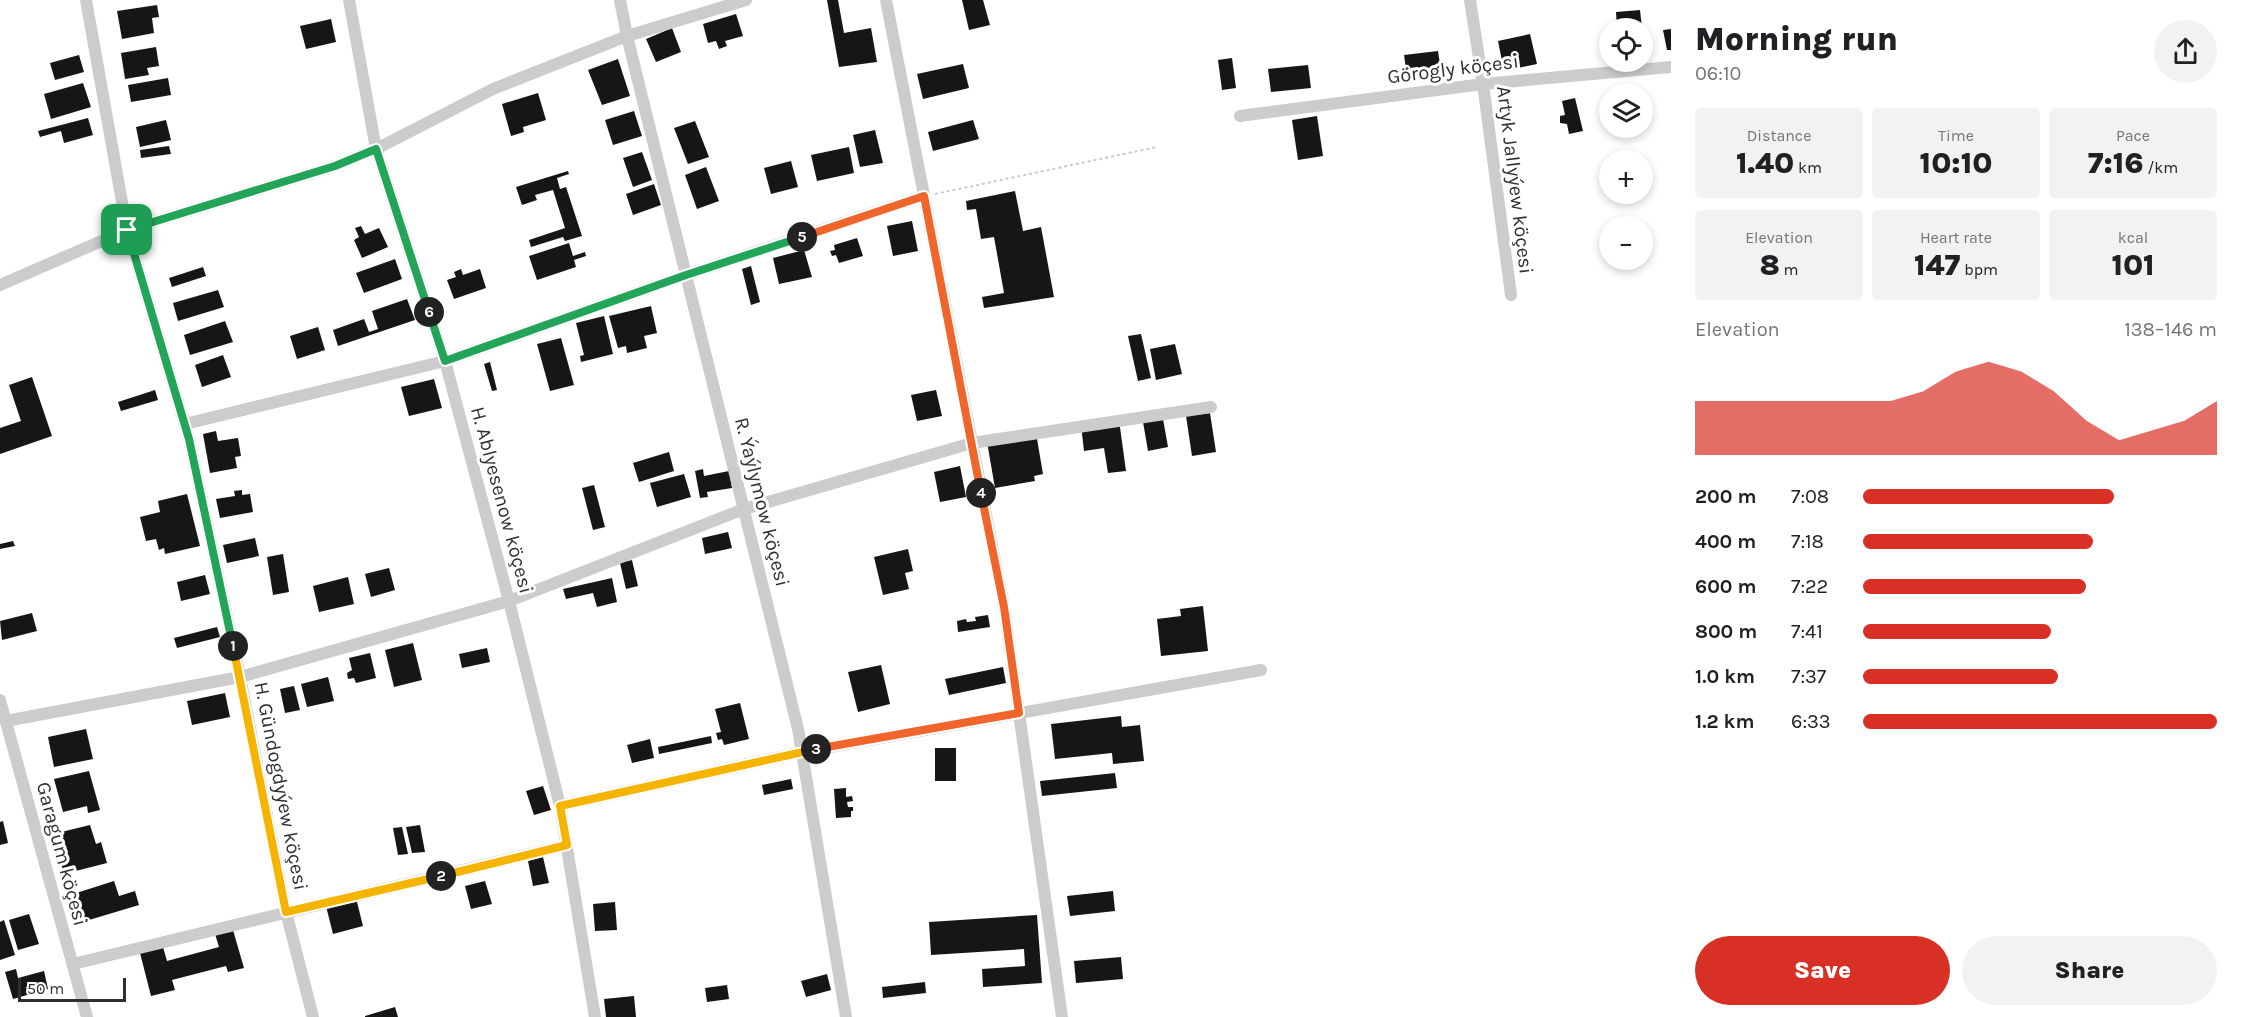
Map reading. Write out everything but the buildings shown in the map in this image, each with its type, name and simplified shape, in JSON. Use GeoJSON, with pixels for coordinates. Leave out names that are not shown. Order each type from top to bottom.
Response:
{"type":"FeatureCollection","features":[{"type":"Feature","properties":{"kind":"street","name":"H. Gündogdyýew köçesi"},"geometry":{"type":"LineString","coordinates":[[86,0],[127,230],[185,424],[240,677],[286,912],[313,1017]]}},
{"type":"Feature","properties":{"kind":"street","name":"H. Ablyesenow köçesi"},"geometry":{"type":"LineString","coordinates":[[349,0],[376,149],[445,361],[509,601],[560,806],[595,1017]]}},
{"type":"Feature","properties":{"kind":"street","name":"R. Ýaýlymow köçesi"},"geometry":{"type":"LineString","coordinates":[[620,0],[802,752],[846,1017]]}},
{"type":"Feature","properties":{"kind":"street"},"geometry":{"type":"LineString","coordinates":[[0,285],[127,230],[335,166],[376,149],[493,89],[627,36],[746,0]]}},
{"type":"Feature","properties":{"kind":"street"},"geometry":{"type":"LineString","coordinates":[[886,0],[1004,607],[1062,1017]]}},
{"type":"Feature","properties":{"kind":"street","name":"Artyk Jallyýew köçesi"},"geometry":{"type":"LineString","coordinates":[[1470,0],[1511,295]]}},
{"type":"Feature","properties":{"kind":"street","name":"Görogly köçesi"},"geometry":{"type":"LineString","coordinates":[[1240,116],[1483,84],[1671,67]]}},
{"type":"Feature","properties":{"kind":"street"},"geometry":{"type":"LineString","coordinates":[[185,424],[445,361],[686,275],[924,196]]}},
{"type":"Feature","properties":{"kind":"street"},"geometry":{"type":"LineString","coordinates":[[6,721],[240,677],[509,601],[744,509],[972,443],[1211,407]]}},
{"type":"Feature","properties":{"kind":"street"},"geometry":{"type":"LineString","coordinates":[[560,806],[802,752],[1262,670]]}},
{"type":"Feature","properties":{"kind":"street","name":"Garagum köçesi"},"geometry":{"type":"LineString","coordinates":[[0,700],[87,1017]]}},
{"type":"Feature","properties":{"kind":"street"},"geometry":{"type":"LineString","coordinates":[[72,964],[567,845]]}},
{"type":"Feature","properties":{"kind":"path"},"geometry":{"type":"LineString","coordinates":[[924,196],[1157,147]]}},
{"type":"Feature","properties":{"kind":"route"},"geometry":{"type":"LineString","coordinates":[[376,149],[445,361],[686,275],[924,196],[1004,607],[1019,713],[802,752],[560,806],[567,845],[483,867],[286,912],[240,677],[189,439],[127,230],[335,166],[376,149]]}}]}
